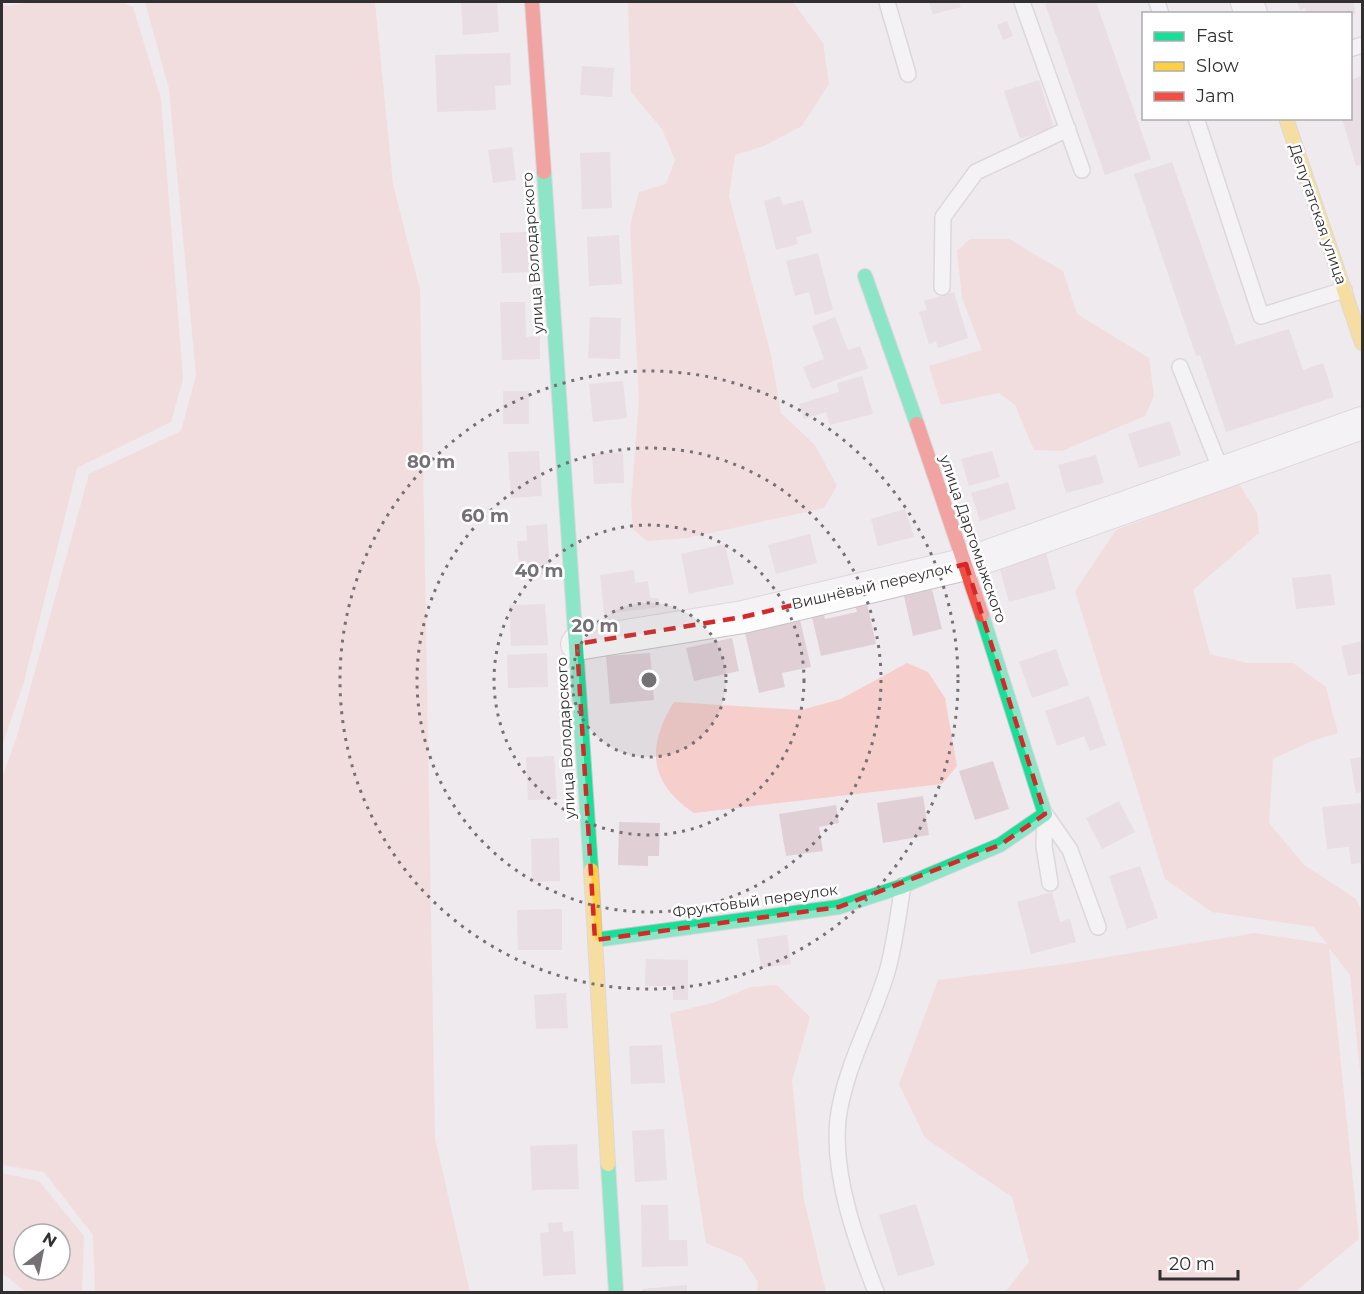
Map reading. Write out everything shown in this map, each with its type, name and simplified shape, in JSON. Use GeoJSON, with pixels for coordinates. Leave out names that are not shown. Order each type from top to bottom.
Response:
{"type":"FeatureCollection","features":[{"type":"Feature","properties":{"kind":"street","name":"улица Володарского"},"geometry":{"type":"LineString","coordinates":[[532,2],[577,644],[616,1293]]}},
{"type":"Feature","properties":{"kind":"street","name":"Депутатская улица"},"geometry":{"type":"LineString","coordinates":[[1287,120],[1362,343]]}},
{"type":"Feature","properties":{"kind":"street","name":"улица Даргомыжского"},"geometry":{"type":"LineString","coordinates":[[865,276],[966,564],[1045,814]]}},
{"type":"Feature","properties":{"kind":"street","name":"Вишнёвый переулок"},"geometry":{"type":"LineString","coordinates":[[577,644],[743,617],[966,564],[1362,423]]}},
{"type":"Feature","properties":{"kind":"street","name":"Фруктовый переулок"},"geometry":{"type":"LineString","coordinates":[[595,940],[839,907],[903,886],[1000,845],[1045,814]]}},
{"type":"Feature","properties":{"kind":"lane"},"geometry":{"type":"LineString","coordinates":[[887,2],[908,74]]}},
{"type":"Feature","properties":{"kind":"lane"},"geometry":{"type":"LineString","coordinates":[[1022,2],[1082,170]]}},
{"type":"Feature","properties":{"kind":"lane"},"geometry":{"type":"LineString","coordinates":[[1197,120],[1261,316],[1344,290]]}},
{"type":"Feature","properties":{"kind":"lane"},"geometry":{"type":"LineString","coordinates":[[942,287],[943,217],[976,172],[1068,129]]}},
{"type":"Feature","properties":{"kind":"lane"},"geometry":{"type":"LineString","coordinates":[[1180,367],[1222,473]]}},
{"type":"Feature","properties":{"kind":"lane"},"geometry":{"type":"LineString","coordinates":[[1045,814],[1044,846],[1050,883]]}},
{"type":"Feature","properties":{"kind":"lane"},"geometry":{"type":"LineString","coordinates":[[1045,814],[1070,850],[1098,927]]}},
{"type":"Feature","properties":{"kind":"lane"},"geometry":{"type":"LineString","coordinates":[[876,1293],[855,1237],[841,1169],[838,1122],[844,1081],[887,971],[903,886]]}},
{"type":"Feature","properties":{"kind":"highlighted area"},"geometry":{"type":"Polygon","coordinates":[[[966,564],[1045,814],[1000,845],[839,907],[595,940],[577,644],[743,617],[966,564]]]}},
{"type":"Feature","properties":{"kind":"shaded area"},"geometry":{"type":"Polygon","coordinates":[[[32,2],[122,2],[133,7],[161,99],[183,379],[171,422],[77,468],[24,682],[2,746],[2,4],[8,6],[32,2]]]}},
{"type":"Feature","properties":{"kind":"shaded area"},"geometry":{"type":"Polygon","coordinates":[[[145,2],[375,2],[393,184],[420,290],[435,1138],[470,1292],[95,1292],[93,1235],[44,1172],[2,1165],[2,778],[18,733],[89,474],[181,431],[196,375],[169,89],[145,2]]]}},
{"type":"Feature","properties":{"kind":"shaded area"},"geometry":{"type":"Polygon","coordinates":[[[628,2],[793,2],[823,43],[829,84],[802,126],[764,146],[735,155],[729,196],[771,355],[781,413],[815,445],[837,486],[824,508],[687,538],[647,541],[633,529],[631,503],[639,400],[630,226],[639,192],[666,184],[675,160],[662,129],[631,92],[628,2]]]}},
{"type":"Feature","properties":{"kind":"shaded area"},"geometry":{"type":"Polygon","coordinates":[[[970,239],[1009,239],[1063,271],[1077,314],[1149,358],[1154,396],[1145,416],[1062,451],[1034,450],[1015,405],[999,393],[941,405],[929,366],[982,350],[962,298],[957,251],[970,239]]]}},
{"type":"Feature","properties":{"kind":"shaded area"},"geometry":{"type":"Polygon","coordinates":[[[1238,483],[1257,512],[1259,533],[1193,590],[1210,654],[1247,663],[1293,663],[1326,687],[1338,733],[1312,741],[1273,759],[1269,823],[1304,865],[1356,899],[1362,911],[1362,1090],[1350,975],[1329,948],[1359,1239],[1295,1292],[1005,1292],[1029,1262],[1012,1197],[925,1138],[899,1084],[938,980],[1065,964],[1255,933],[1327,944],[1314,927],[1212,912],[1165,879],[1075,591],[1116,530],[1238,483]]]}},
{"type":"Feature","properties":{"kind":"shaded area"},"geometry":{"type":"Polygon","coordinates":[[[907,663],[928,672],[945,698],[957,766],[942,784],[694,813],[668,789],[661,777],[656,749],[665,718],[674,702],[801,710],[841,699],[907,663]]]}},
{"type":"Feature","properties":{"kind":"shaded area"},"geometry":{"type":"Polygon","coordinates":[[[777,985],[810,1017],[792,1081],[804,1200],[826,1292],[757,1292],[758,1282],[742,1258],[706,1243],[670,1013],[713,1003],[750,987],[777,985]]]}},
{"type":"Feature","properties":{"kind":"shaded area"},"geometry":{"type":"Polygon","coordinates":[[[2,1173],[39,1181],[84,1236],[82,1292],[26,1292],[13,1282],[72,1282],[72,1222],[12,1222],[12,1281],[2,1273],[2,1173]]]}},
{"type":"Feature","properties":{"kind":"building"},"geometry":{"type":"Polygon","coordinates":[[[461,2],[497,2],[499,32],[463,35],[461,2]]]}},
{"type":"Feature","properties":{"kind":"building"},"geometry":{"type":"Polygon","coordinates":[[[929,2],[959,2],[961,7],[933,14],[929,2]]]}},
{"type":"Feature","properties":{"kind":"building"},"geometry":{"type":"Polygon","coordinates":[[[1096,2],[1151,159],[1105,175],[1045,4],[1096,2]]]}},
{"type":"Feature","properties":{"kind":"building"},"geometry":{"type":"Polygon","coordinates":[[[1297,2],[1353,2],[1356,14],[1352,12],[1306,12],[1305,8],[1300,10],[1297,2]]]}},
{"type":"Feature","properties":{"kind":"building"},"geometry":{"type":"Polygon","coordinates":[[[1007,21],[1013,36],[1003,40],[997,25],[1007,21]]]}},
{"type":"Feature","properties":{"kind":"building"},"geometry":{"type":"Polygon","coordinates":[[[510,53],[511,85],[495,86],[496,110],[437,112],[435,55],[510,53]]]}},
{"type":"Feature","properties":{"kind":"building"},"geometry":{"type":"Polygon","coordinates":[[[582,66],[614,68],[612,97],[580,95],[582,66]]]}},
{"type":"Feature","properties":{"kind":"building"},"geometry":{"type":"Polygon","coordinates":[[[1362,76],[1362,164],[1356,166],[1343,120],[1352,120],[1352,79],[1362,76]]]}},
{"type":"Feature","properties":{"kind":"building"},"geometry":{"type":"Polygon","coordinates":[[[1039,80],[1054,128],[1020,139],[1004,91],[1039,80]]]}},
{"type":"Feature","properties":{"kind":"building"},"geometry":{"type":"Polygon","coordinates":[[[512,147],[516,180],[493,183],[488,150],[512,147]]]}},
{"type":"Feature","properties":{"kind":"building"},"geometry":{"type":"Polygon","coordinates":[[[610,152],[612,208],[582,209],[580,153],[610,152]]]}},
{"type":"Feature","properties":{"kind":"building"},"geometry":{"type":"Polygon","coordinates":[[[1172,162],[1236,345],[1289,329],[1303,370],[1323,363],[1334,397],[1226,432],[1200,355],[1196,356],[1134,174],[1172,162]]]}},
{"type":"Feature","properties":{"kind":"building"},"geometry":{"type":"Polygon","coordinates":[[[780,196],[783,205],[803,200],[812,233],[796,237],[798,244],[776,250],[764,201],[780,196]]]}},
{"type":"Feature","properties":{"kind":"building"},"geometry":{"type":"Polygon","coordinates":[[[528,232],[529,272],[502,273],[500,233],[528,232]]]}},
{"type":"Feature","properties":{"kind":"building"},"geometry":{"type":"Polygon","coordinates":[[[619,235],[622,284],[589,286],[587,237],[619,235]]]}},
{"type":"Feature","properties":{"kind":"building"},"geometry":{"type":"Polygon","coordinates":[[[818,253],[833,310],[815,315],[809,292],[795,296],[786,261],[818,253]]]}},
{"type":"Feature","properties":{"kind":"building"},"geometry":{"type":"Polygon","coordinates":[[[954,292],[968,338],[938,348],[936,341],[929,344],[919,312],[927,310],[924,301],[954,292]]]}},
{"type":"Feature","properties":{"kind":"building"},"geometry":{"type":"Polygon","coordinates":[[[500,302],[525,302],[526,337],[540,336],[540,359],[502,360],[500,302]]]}},
{"type":"Feature","properties":{"kind":"building"},"geometry":{"type":"Polygon","coordinates":[[[590,317],[621,318],[620,359],[588,358],[590,317]]]}},
{"type":"Feature","properties":{"kind":"building"},"geometry":{"type":"Polygon","coordinates":[[[835,317],[848,350],[860,346],[868,368],[812,389],[803,367],[824,359],[812,326],[835,317]]]}},
{"type":"Feature","properties":{"kind":"building"},"geometry":{"type":"Polygon","coordinates":[[[862,376],[873,414],[830,425],[826,412],[804,419],[799,404],[839,392],[837,383],[862,376]]]}},
{"type":"Feature","properties":{"kind":"building"},"geometry":{"type":"Polygon","coordinates":[[[623,381],[627,418],[593,422],[589,384],[623,381]]]}},
{"type":"Feature","properties":{"kind":"building"},"geometry":{"type":"Polygon","coordinates":[[[503,391],[529,391],[529,424],[503,424],[503,391]]]}},
{"type":"Feature","properties":{"kind":"building"},"geometry":{"type":"Polygon","coordinates":[[[1170,421],[1181,455],[1139,468],[1128,434],[1170,421]]]}},
{"type":"Feature","properties":{"kind":"building"},"geometry":{"type":"Polygon","coordinates":[[[539,451],[542,496],[511,498],[508,452],[539,451]]]}},
{"type":"Feature","properties":{"kind":"building"},"geometry":{"type":"Polygon","coordinates":[[[992,451],[1000,477],[969,486],[961,459],[992,451]]]}},
{"type":"Feature","properties":{"kind":"building"},"geometry":{"type":"Polygon","coordinates":[[[623,452],[624,483],[594,484],[592,454],[623,452]]]}},
{"type":"Feature","properties":{"kind":"building"},"geometry":{"type":"Polygon","coordinates":[[[1096,455],[1104,483],[1066,493],[1058,465],[1096,455]]]}},
{"type":"Feature","properties":{"kind":"building"},"geometry":{"type":"Polygon","coordinates":[[[1008,482],[1016,509],[980,521],[971,493],[1008,482]]]}},
{"type":"Feature","properties":{"kind":"building"},"geometry":{"type":"Polygon","coordinates":[[[905,509],[914,537],[878,546],[871,519],[905,509]]]}},
{"type":"Feature","properties":{"kind":"building"},"geometry":{"type":"Polygon","coordinates":[[[547,524],[550,574],[520,576],[517,541],[527,541],[526,526],[547,524]]]}},
{"type":"Feature","properties":{"kind":"building"},"geometry":{"type":"Polygon","coordinates":[[[810,534],[817,563],[776,574],[768,545],[810,534]]]}},
{"type":"Feature","properties":{"kind":"building"},"geometry":{"type":"Polygon","coordinates":[[[725,544],[734,584],[689,594],[681,554],[725,544]]]}},
{"type":"Feature","properties":{"kind":"building"},"geometry":{"type":"Polygon","coordinates":[[[1046,553],[1056,589],[1009,602],[999,566],[1046,553]]]}},
{"type":"Feature","properties":{"kind":"building"},"geometry":{"type":"Polygon","coordinates":[[[634,570],[635,583],[648,581],[650,598],[658,598],[660,607],[604,614],[600,575],[634,570]]]}},
{"type":"Feature","properties":{"kind":"building"},"geometry":{"type":"Polygon","coordinates":[[[1331,574],[1335,605],[1296,609],[1292,578],[1331,574]]]}},
{"type":"Feature","properties":{"kind":"building"},"geometry":{"type":"Polygon","coordinates":[[[932,589],[942,629],[913,636],[904,596],[932,589]]]}},
{"type":"Feature","properties":{"kind":"building"},"geometry":{"type":"Polygon","coordinates":[[[866,599],[876,644],[821,656],[811,613],[823,610],[825,619],[857,612],[854,602],[866,599]]]}},
{"type":"Feature","properties":{"kind":"building"},"geometry":{"type":"Polygon","coordinates":[[[545,604],[548,645],[511,646],[509,605],[545,604]]]}},
{"type":"Feature","properties":{"kind":"building"},"geometry":{"type":"Polygon","coordinates":[[[800,620],[811,667],[782,673],[785,687],[759,693],[745,633],[800,620]]]}},
{"type":"Feature","properties":{"kind":"building"},"geometry":{"type":"Polygon","coordinates":[[[732,638],[739,671],[694,681],[686,648],[732,638]]]}},
{"type":"Feature","properties":{"kind":"building"},"geometry":{"type":"Polygon","coordinates":[[[1362,641],[1362,673],[1348,676],[1341,646],[1362,641]]]}},
{"type":"Feature","properties":{"kind":"building"},"geometry":{"type":"Polygon","coordinates":[[[1056,649],[1069,685],[1032,698],[1019,662],[1056,649]]]}},
{"type":"Feature","properties":{"kind":"building"},"geometry":{"type":"Polygon","coordinates":[[[547,653],[548,687],[508,688],[507,655],[547,653]]]}},
{"type":"Feature","properties":{"kind":"building"},"geometry":{"type":"Polygon","coordinates":[[[650,653],[654,700],[610,704],[606,656],[650,653]]]}},
{"type":"Feature","properties":{"kind":"building"},"geometry":{"type":"Polygon","coordinates":[[[1089,696],[1106,745],[1090,751],[1084,736],[1057,746],[1045,711],[1089,696]]]}},
{"type":"Feature","properties":{"kind":"building"},"geometry":{"type":"Polygon","coordinates":[[[554,756],[557,799],[528,800],[526,757],[554,756]]]}},
{"type":"Feature","properties":{"kind":"building"},"geometry":{"type":"Polygon","coordinates":[[[1362,757],[1362,792],[1356,793],[1350,759],[1362,757]]]}},
{"type":"Feature","properties":{"kind":"building"},"geometry":{"type":"Polygon","coordinates":[[[993,761],[1009,809],[975,820],[959,771],[993,761]]]}},
{"type":"Feature","properties":{"kind":"building"},"geometry":{"type":"Polygon","coordinates":[[[923,796],[929,835],[883,843],[877,803],[923,796]]]}},
{"type":"Feature","properties":{"kind":"building"},"geometry":{"type":"Polygon","coordinates":[[[1119,801],[1135,832],[1102,849],[1086,818],[1119,801]]]}},
{"type":"Feature","properties":{"kind":"building"},"geometry":{"type":"Polygon","coordinates":[[[1362,803],[1362,863],[1351,864],[1349,847],[1327,849],[1322,807],[1362,803]]]}},
{"type":"Feature","properties":{"kind":"building"},"geometry":{"type":"Polygon","coordinates":[[[836,805],[839,823],[819,827],[823,851],[786,856],[779,814],[836,805]]]}},
{"type":"Feature","properties":{"kind":"building"},"geometry":{"type":"Polygon","coordinates":[[[619,822],[660,823],[659,856],[648,856],[648,866],[618,865],[619,822]]]}},
{"type":"Feature","properties":{"kind":"building"},"geometry":{"type":"Polygon","coordinates":[[[559,838],[560,881],[532,882],[531,839],[559,838]]]}},
{"type":"Feature","properties":{"kind":"building"},"geometry":{"type":"Polygon","coordinates":[[[1140,866],[1158,918],[1127,929],[1109,876],[1140,866]]]}},
{"type":"Feature","properties":{"kind":"building"},"geometry":{"type":"Polygon","coordinates":[[[1052,892],[1060,922],[1070,919],[1076,942],[1031,954],[1017,902],[1052,892]]]}},
{"type":"Feature","properties":{"kind":"building"},"geometry":{"type":"Polygon","coordinates":[[[562,909],[562,950],[518,950],[517,910],[562,909]]]}},
{"type":"Feature","properties":{"kind":"building"},"geometry":{"type":"Polygon","coordinates":[[[787,935],[791,964],[761,968],[757,939],[787,935]]]}},
{"type":"Feature","properties":{"kind":"building"},"geometry":{"type":"Polygon","coordinates":[[[646,959],[688,960],[688,1000],[673,1000],[673,986],[645,986],[646,959]]]}},
{"type":"Feature","properties":{"kind":"building"},"geometry":{"type":"Polygon","coordinates":[[[566,993],[568,1028],[536,1029],[534,995],[566,993]]]}},
{"type":"Feature","properties":{"kind":"building"},"geometry":{"type":"Polygon","coordinates":[[[662,1045],[665,1083],[631,1084],[629,1046],[662,1045]]]}},
{"type":"Feature","properties":{"kind":"building"},"geometry":{"type":"Polygon","coordinates":[[[664,1129],[667,1180],[635,1182],[632,1131],[664,1129]]]}},
{"type":"Feature","properties":{"kind":"building"},"geometry":{"type":"Polygon","coordinates":[[[577,1144],[579,1189],[532,1190],[530,1146],[577,1144]]]}},
{"type":"Feature","properties":{"kind":"building"},"geometry":{"type":"Polygon","coordinates":[[[916,1204],[935,1265],[898,1276],[879,1215],[916,1204]]]}},
{"type":"Feature","properties":{"kind":"building"},"geometry":{"type":"Polygon","coordinates":[[[641,1205],[668,1205],[669,1240],[687,1240],[688,1266],[642,1267],[641,1205]]]}},
{"type":"Feature","properties":{"kind":"building"},"geometry":{"type":"Polygon","coordinates":[[[562,1222],[563,1232],[573,1231],[576,1274],[543,1276],[540,1233],[549,1232],[548,1223],[562,1222]]]}},
{"type":"Feature","properties":{"kind":"building"},"geometry":{"type":"Polygon","coordinates":[[[687,1285],[687,1292],[642,1292],[642,1289],[687,1285]]]}},
{"type":"Feature","properties":{"kind":"traffic: fast"},"geometry":{"type":"LineString","coordinates":[[544,172],[591,870]]}},
{"type":"Feature","properties":{"kind":"traffic: fast"},"geometry":{"type":"LineString","coordinates":[[865,276],[917,424]]}},
{"type":"Feature","properties":{"kind":"traffic: fast"},"geometry":{"type":"LineString","coordinates":[[595,940],[839,907],[903,886],[1000,845],[1045,814],[982,615]]}},
{"type":"Feature","properties":{"kind":"traffic: fast"},"geometry":{"type":"LineString","coordinates":[[608,1164],[616,1292]]}},
{"type":"Feature","properties":{"kind":"traffic: slow"},"geometry":{"type":"LineString","coordinates":[[1287,120],[1362,343]]}},
{"type":"Feature","properties":{"kind":"traffic: slow"},"geometry":{"type":"LineString","coordinates":[[591,870],[608,1164]]}},
{"type":"Feature","properties":{"kind":"traffic: jam"},"geometry":{"type":"LineString","coordinates":[[532,2],[544,172]]}},
{"type":"Feature","properties":{"kind":"traffic: jam"},"geometry":{"type":"LineString","coordinates":[[917,424],[982,615]]}}]}
